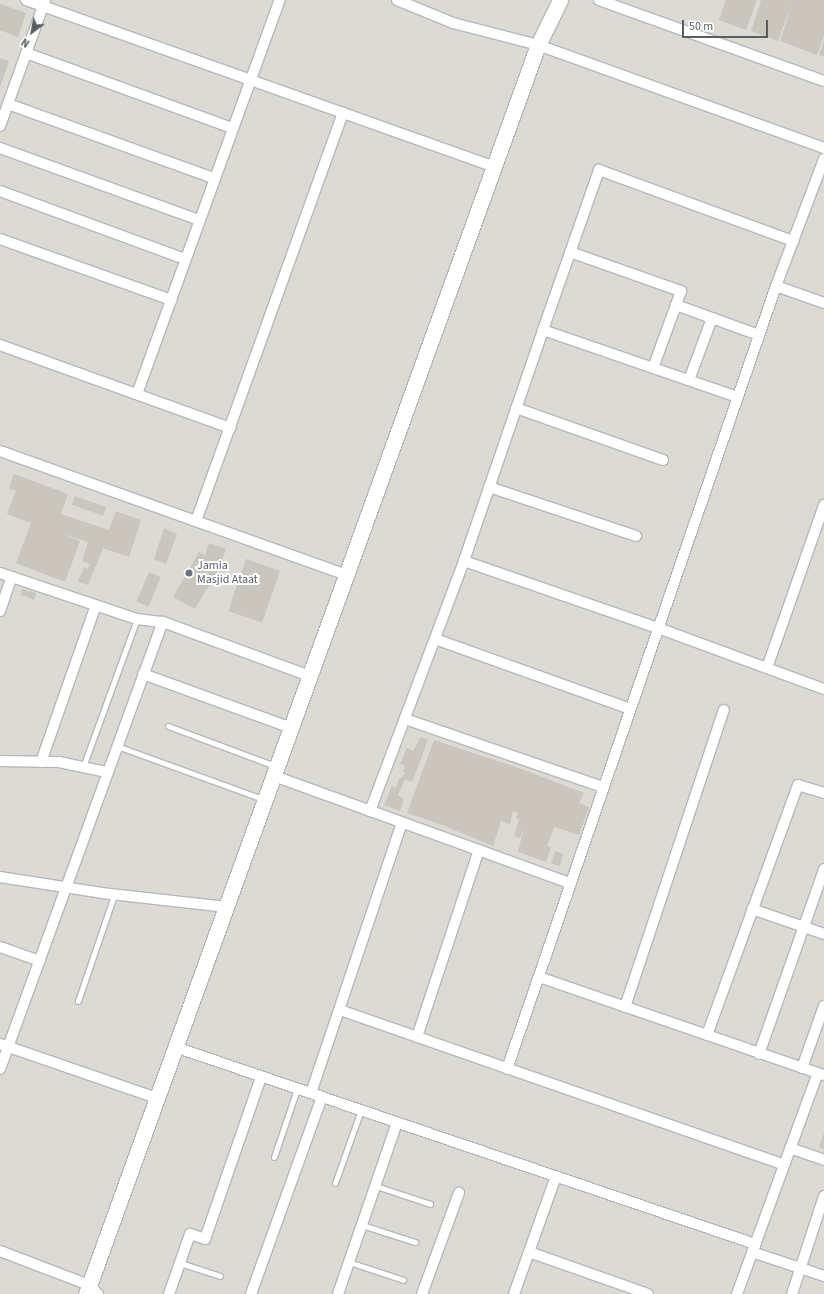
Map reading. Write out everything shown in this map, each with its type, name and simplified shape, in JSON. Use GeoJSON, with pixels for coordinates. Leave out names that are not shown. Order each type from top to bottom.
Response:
{"type":"FeatureCollection","features":[{"type":"Feature","properties":{"kind":"street"},"geometry":{"type":"LineString","coordinates":[[26,0],[44,3],[250,80],[494,167]]}},
{"type":"Feature","properties":{"kind":"street"},"geometry":{"type":"LineString","coordinates":[[137,394],[232,128],[280,0]]}},
{"type":"Feature","properties":{"kind":"street"},"geometry":{"type":"LineString","coordinates":[[397,0],[453,23],[538,45],[824,148]]}},
{"type":"Feature","properties":{"kind":"street"},"geometry":{"type":"LineString","coordinates":[[0,1251],[91,1291],[175,1047],[276,772],[538,45],[560,0]]}},
{"type":"Feature","properties":{"kind":"street"},"geometry":{"type":"LineString","coordinates":[[599,0],[824,81]]}},
{"type":"Feature","properties":{"kind":"street"},"geometry":{"type":"LineString","coordinates":[[0,126],[44,3]]}},
{"type":"Feature","properties":{"kind":"street"},"geometry":{"type":"LineString","coordinates":[[26,53],[232,128]]}},
{"type":"Feature","properties":{"kind":"street"},"geometry":{"type":"LineString","coordinates":[[8,104],[214,178]]}},
{"type":"Feature","properties":{"kind":"street"},"geometry":{"type":"LineString","coordinates":[[196,521],[343,113]]}},
{"type":"Feature","properties":{"kind":"street"},"geometry":{"type":"LineString","coordinates":[[0,148],[199,220]]}},
{"type":"Feature","properties":{"kind":"street"},"geometry":{"type":"LineString","coordinates":[[507,1069],[776,286],[824,159]]}},
{"type":"Feature","properties":{"kind":"street"},"geometry":{"type":"LineString","coordinates":[[370,811],[464,561],[599,170],[793,241]]}},
{"type":"Feature","properties":{"kind":"street"},"geometry":{"type":"LineString","coordinates":[[0,191],[186,258]]}},
{"type":"Feature","properties":{"kind":"street"},"geometry":{"type":"LineString","coordinates":[[0,238],[171,300]]}},
{"type":"Feature","properties":{"kind":"street"},"geometry":{"type":"LineString","coordinates":[[570,252],[681,291],[653,368]]}},
{"type":"Feature","properties":{"kind":"street"},"geometry":{"type":"LineString","coordinates":[[776,286],[824,304]]}},
{"type":"Feature","properties":{"kind":"street"},"geometry":{"type":"LineString","coordinates":[[676,305],[759,335]]}},
{"type":"Feature","properties":{"kind":"street"},"geometry":{"type":"LineString","coordinates":[[689,380],[712,318]]}},
{"type":"Feature","properties":{"kind":"street"},"geometry":{"type":"LineString","coordinates":[[543,330],[738,397]]}},
{"type":"Feature","properties":{"kind":"street"},"geometry":{"type":"LineString","coordinates":[[0,345],[230,428]]}},
{"type":"Feature","properties":{"kind":"street"},"geometry":{"type":"LineString","coordinates":[[516,408],[663,460]]}},
{"type":"Feature","properties":{"kind":"street"},"geometry":{"type":"LineString","coordinates":[[0,451],[346,575]]}},
{"type":"Feature","properties":{"kind":"street"},"geometry":{"type":"LineString","coordinates":[[489,487],[636,536]]}},
{"type":"Feature","properties":{"kind":"street"},"geometry":{"type":"LineString","coordinates":[[767,668],[824,505]]}},
{"type":"Feature","properties":{"kind":"street"},"geometry":{"type":"LineString","coordinates":[[464,561],[658,628],[824,689]]}},
{"type":"Feature","properties":{"kind":"street"},"geometry":{"type":"LineString","coordinates":[[0,572],[137,619],[163,622],[310,676]]}},
{"type":"Feature","properties":{"kind":"street"},"geometry":{"type":"LineString","coordinates":[[0,612],[12,577]]}},
{"type":"Feature","properties":{"kind":"street"},"geometry":{"type":"LineString","coordinates":[[41,762],[96,605]]}},
{"type":"Feature","properties":{"kind":"street"},"geometry":{"type":"LineString","coordinates":[[0,1069],[4,1045],[40,961],[107,772],[163,622]]}},
{"type":"Feature","properties":{"kind":"street"},"geometry":{"type":"LineString","coordinates":[[435,639],[630,709]]}},
{"type":"Feature","properties":{"kind":"street"},"geometry":{"type":"LineString","coordinates":[[143,674],[291,728]]}},
{"type":"Feature","properties":{"kind":"street"},"geometry":{"type":"LineString","coordinates":[[625,1007],[724,710]]}},
{"type":"Feature","properties":{"kind":"street"},"geometry":{"type":"LineString","coordinates":[[405,719],[603,787]]}},
{"type":"Feature","properties":{"kind":"street"},"geometry":{"type":"LineString","coordinates":[[0,760],[41,762],[83,767],[107,772]]}},
{"type":"Feature","properties":{"kind":"street"},"geometry":{"type":"LineString","coordinates":[[276,772],[370,811],[570,883]]}},
{"type":"Feature","properties":{"kind":"street"},"geometry":{"type":"LineString","coordinates":[[707,1035],[798,785],[824,793]]}},
{"type":"Feature","properties":{"kind":"street"},"geometry":{"type":"LineString","coordinates":[[311,1093],[402,822]]}},
{"type":"Feature","properties":{"kind":"street"},"geometry":{"type":"LineString","coordinates":[[417,1037],[479,850]]}},
{"type":"Feature","properties":{"kind":"street"},"geometry":{"type":"LineString","coordinates":[[759,1054],[824,869]]}},
{"type":"Feature","properties":{"kind":"street"},"geometry":{"type":"LineString","coordinates":[[0,877],[114,895],[226,908]]}},
{"type":"Feature","properties":{"kind":"street"},"geometry":{"type":"LineString","coordinates":[[752,909],[824,934]]}},
{"type":"Feature","properties":{"kind":"street"},"geometry":{"type":"LineString","coordinates":[[0,947],[40,961]]}},
{"type":"Feature","properties":{"kind":"street"},"geometry":{"type":"LineString","coordinates":[[539,977],[759,1054],[821,1074],[790,1148],[736,1294]]}},
{"type":"Feature","properties":{"kind":"street"},"geometry":{"type":"LineString","coordinates":[[802,1068],[824,1006]]}},
{"type":"Feature","properties":{"kind":"street"},"geometry":{"type":"LineString","coordinates":[[340,1010],[784,1165]]}},
{"type":"Feature","properties":{"kind":"street"},"geometry":{"type":"LineString","coordinates":[[4,1045],[157,1098]]}},
{"type":"Feature","properties":{"kind":"street"},"geometry":{"type":"LineString","coordinates":[[175,1047],[556,1176],[753,1248],[800,1268],[824,1276]]}},
{"type":"Feature","properties":{"kind":"street"},"geometry":{"type":"LineString","coordinates":[[169,1294],[190,1234],[205,1239],[261,1077]]}},
{"type":"Feature","properties":{"kind":"street"},"geometry":{"type":"LineString","coordinates":[[251,1294],[322,1097]]}},
{"type":"Feature","properties":{"kind":"street"},"geometry":{"type":"LineString","coordinates":[[338,1294],[398,1123]]}},
{"type":"Feature","properties":{"kind":"street"},"geometry":{"type":"LineString","coordinates":[[790,1148],[824,1160]]}},
{"type":"Feature","properties":{"kind":"street"},"geometry":{"type":"LineString","coordinates":[[514,1294],[556,1176]]}},
{"type":"Feature","properties":{"kind":"street"},"geometry":{"type":"LineString","coordinates":[[422,1294],[459,1193]]}},
{"type":"Feature","properties":{"kind":"street"},"geometry":{"type":"LineString","coordinates":[[792,1294],[824,1196]]}},
{"type":"Feature","properties":{"kind":"street"},"geometry":{"type":"LineString","coordinates":[[529,1252],[648,1294]]}},
{"type":"Feature","properties":{"kind":"lane"},"geometry":{"type":"LineString","coordinates":[[83,767],[137,619]]}},
{"type":"Feature","properties":{"kind":"lane"},"geometry":{"type":"LineString","coordinates":[[168,726],[276,772]]}},
{"type":"Feature","properties":{"kind":"lane"},"geometry":{"type":"LineString","coordinates":[[117,746],[265,800]]}},
{"type":"Feature","properties":{"kind":"lane"},"geometry":{"type":"LineString","coordinates":[[78,1000],[114,895]]}},
{"type":"Feature","properties":{"kind":"lane"},"geometry":{"type":"LineString","coordinates":[[274,1157],[297,1089]]}},
{"type":"Feature","properties":{"kind":"lane"},"geometry":{"type":"LineString","coordinates":[[335,1183],[361,1110]]}},
{"type":"Feature","properties":{"kind":"lane"},"geometry":{"type":"LineString","coordinates":[[376,1186],[430,1204]]}},
{"type":"Feature","properties":{"kind":"lane"},"geometry":{"type":"LineString","coordinates":[[362,1225],[415,1242]]}},
{"type":"Feature","properties":{"kind":"lane"},"geometry":{"type":"LineString","coordinates":[[349,1262],[403,1280]]}},
{"type":"Feature","properties":{"kind":"lane"},"geometry":{"type":"LineString","coordinates":[[180,1263],[220,1276]]}},
{"type":"Feature","properties":{"kind":"shaded area"},"geometry":{"type":"Polygon","coordinates":[[[0,0],[824,0],[824,1294],[0,1294],[0,0]]]}},
{"type":"Feature","properties":{"kind":"building"},"geometry":{"type":"Polygon","coordinates":[[[726,0],[757,0],[746,30],[719,20],[726,0]]]}},
{"type":"Feature","properties":{"kind":"building"},"geometry":{"type":"Polygon","coordinates":[[[761,0],[793,0],[778,41],[751,31],[761,0]]]}},
{"type":"Feature","properties":{"kind":"building"},"geometry":{"type":"Polygon","coordinates":[[[793,0],[824,0],[824,35],[817,55],[780,41],[793,0]]]}},
{"type":"Feature","properties":{"kind":"building"},"geometry":{"type":"Polygon","coordinates":[[[0,4],[26,13],[18,37],[0,30],[0,4]]]}},
{"type":"Feature","properties":{"kind":"building"},"geometry":{"type":"Polygon","coordinates":[[[824,40],[824,57],[819,55],[824,40]]]}},
{"type":"Feature","properties":{"kind":"building"},"geometry":{"type":"Polygon","coordinates":[[[0,58],[9,61],[0,87],[0,58]]]}},
{"type":"Feature","properties":{"kind":"building"},"geometry":{"type":"Polygon","coordinates":[[[14,474],[68,494],[61,514],[109,530],[116,511],[141,520],[129,557],[103,548],[88,585],[78,582],[84,567],[88,569],[90,564],[82,561],[88,542],[60,533],[80,541],[65,582],[16,563],[31,523],[7,514],[16,491],[9,488],[14,474]]]}},
{"type":"Feature","properties":{"kind":"building"},"geometry":{"type":"Polygon","coordinates":[[[75,496],[106,507],[103,516],[72,504],[75,496]]]}},
{"type":"Feature","properties":{"kind":"building"},"geometry":{"type":"Polygon","coordinates":[[[164,528],[177,534],[166,564],[154,559],[164,528]]]}},
{"type":"Feature","properties":{"kind":"building"},"geometry":{"type":"Polygon","coordinates":[[[209,543],[226,549],[220,566],[195,609],[173,597],[199,552],[205,556],[209,543]]]}},
{"type":"Feature","properties":{"kind":"building"},"geometry":{"type":"Polygon","coordinates":[[[246,559],[280,571],[262,623],[228,611],[246,559]]]}},
{"type":"Feature","properties":{"kind":"building"},"geometry":{"type":"Polygon","coordinates":[[[149,572],[161,577],[148,607],[136,601],[149,572]]]}},
{"type":"Feature","properties":{"kind":"building"},"geometry":{"type":"Polygon","coordinates":[[[22,589],[29,591],[27,597],[20,595],[22,589]]]}},
{"type":"Feature","properties":{"kind":"building"},"geometry":{"type":"Polygon","coordinates":[[[29,591],[36,593],[34,600],[27,597],[29,591]]]}},
{"type":"Feature","properties":{"kind":"building"},"geometry":{"type":"Polygon","coordinates":[[[421,737],[428,740],[412,782],[405,779],[398,795],[404,799],[400,811],[384,805],[392,786],[396,788],[399,778],[402,778],[405,772],[403,772],[405,766],[400,764],[407,748],[413,751],[421,737]]]}},
{"type":"Feature","properties":{"kind":"building"},"geometry":{"type":"Polygon","coordinates":[[[434,740],[519,768],[584,793],[579,803],[589,807],[579,835],[554,827],[547,846],[551,847],[546,862],[518,852],[524,827],[520,838],[514,836],[519,819],[516,818],[518,813],[513,811],[510,825],[501,821],[493,846],[445,826],[407,813],[434,740]]]}},
{"type":"Feature","properties":{"kind":"building"},"geometry":{"type":"Polygon","coordinates":[[[555,851],[564,854],[560,866],[551,863],[555,851]]]}},
{"type":"Feature","properties":{"kind":"building"},"geometry":{"type":"Polygon","coordinates":[[[824,1133],[824,1149],[819,1147],[824,1133]]]}},
{"type":"Feature","properties":{"kind":"place","name":"Jamia Masjid Ataat"},"geometry":{"type":"Point","coordinates":[189,573]}}]}
